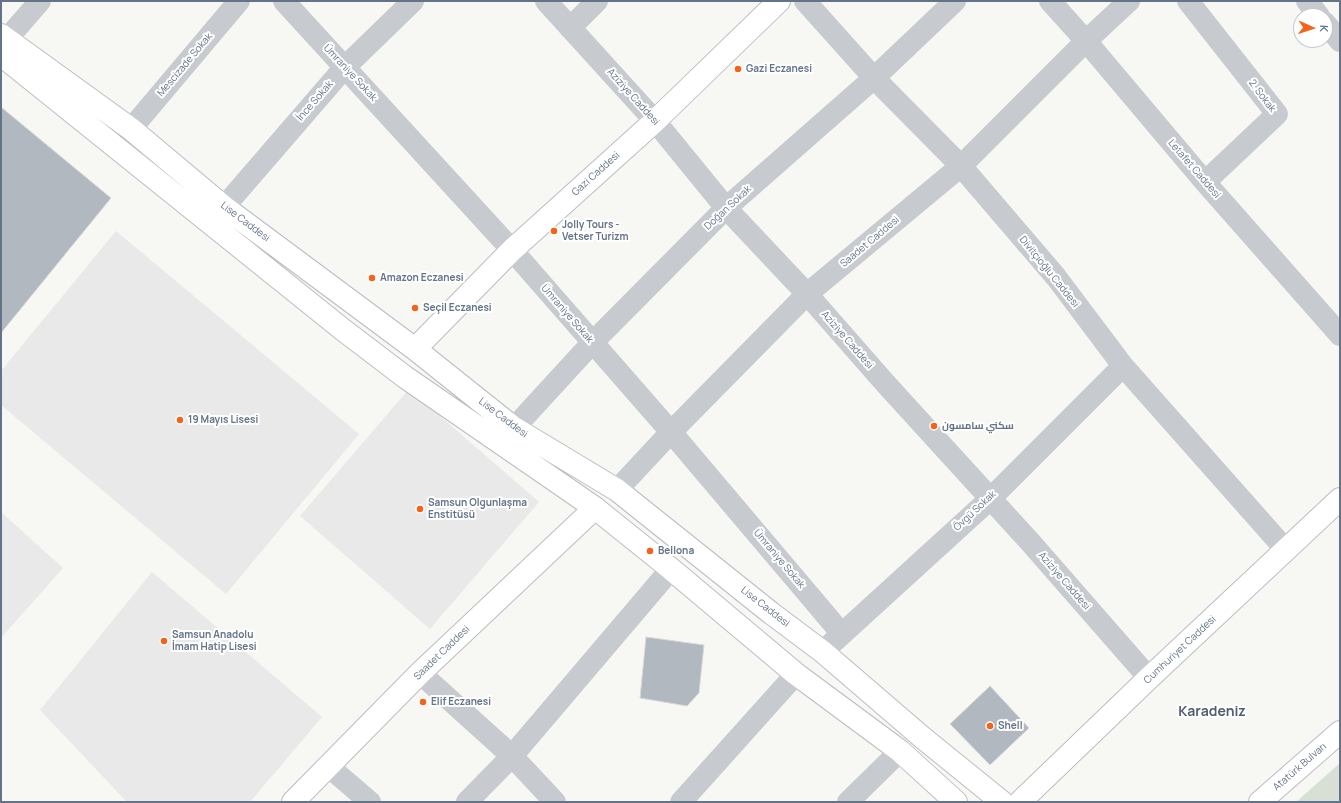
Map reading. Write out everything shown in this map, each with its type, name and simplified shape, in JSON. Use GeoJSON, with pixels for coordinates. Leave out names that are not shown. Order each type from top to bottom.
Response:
{"type":"FeatureCollection","features":[{"type":"Feature","properties":{"kind":"main road","name":"Gazi Caddesi"},"geometry":{"type":"LineString","coordinates":[[415,348],[512,250],[655,121],[779,1]]}},
{"type":"Feature","properties":{"kind":"main road","name":"Lise Caddesi"},"geometry":{"type":"LineString","coordinates":[[3,49],[131,129],[224,207],[415,348],[514,428],[617,490],[771,613],[824,652],[923,738],[1002,802]]}},
{"type":"Feature","properties":{"kind":"main road","name":"Lise Caddesi"},"geometry":{"type":"LineString","coordinates":[[3,49],[348,334],[405,377],[595,508],[671,569],[796,674],[900,751],[956,802]]}},
{"type":"Feature","properties":{"kind":"main road","name":"Cumhuriyet Caddesi"},"geometry":{"type":"LineString","coordinates":[[1020,802],[1149,678],[1340,499]]}},
{"type":"Feature","properties":{"kind":"main road","name":"Saadet Caddesi"},"geometry":{"type":"LineString","coordinates":[[293,802],[420,673],[595,508]]}},
{"type":"Feature","properties":{"kind":"main road","name":"Atatürk Bulvarı"},"geometry":{"type":"LineString","coordinates":[[1260,802],[1340,732]]}},
{"type":"Feature","properties":{"kind":"street"},"geometry":{"type":"LineString","coordinates":[[3,49],[40,1]]}},
{"type":"Feature","properties":{"kind":"street","name":"Mescizade Sokak"},"geometry":{"type":"LineString","coordinates":[[131,129],[239,1]]}},
{"type":"Feature","properties":{"kind":"street","name":"Ümraniye Sokak"},"geometry":{"type":"LineString","coordinates":[[284,1],[512,250],[671,432],[842,634]]}},
{"type":"Feature","properties":{"kind":"street","name":"İnce Sokak"},"geometry":{"type":"LineString","coordinates":[[224,207],[345,67],[413,1]]}},
{"type":"Feature","properties":{"kind":"street","name":"Aziziye Caddesi"},"geometry":{"type":"LineString","coordinates":[[546,1],[655,121],[726,208],[807,294],[1149,678]]}},
{"type":"Feature","properties":{"kind":"street"},"geometry":{"type":"LineString","coordinates":[[570,28],[597,1]]}},
{"type":"Feature","properties":{"kind":"street","name":"Divitçioğlu Caddesi"},"geometry":{"type":"LineString","coordinates":[[805,1],[874,78],[961,166],[1056,277],[1123,366],[1286,550]]}},
{"type":"Feature","properties":{"kind":"street","name":"Doğan Sokak"},"geometry":{"type":"LineString","coordinates":[[514,428],[592,343],[726,208],[874,78],[956,1]]}},
{"type":"Feature","properties":{"kind":"street","name":"Letafet Caddesi"},"geometry":{"type":"LineString","coordinates":[[1050,1],[1086,41],[1205,182],[1340,335]]}},
{"type":"Feature","properties":{"kind":"street","name":"Saadet Caddesi"},"geometry":{"type":"LineString","coordinates":[[617,490],[671,432],[807,294],[961,166],[1128,1]]}},
{"type":"Feature","properties":{"kind":"street","name":"2. Sokak"},"geometry":{"type":"LineString","coordinates":[[1188,1],[1277,114],[1205,182]]}},
{"type":"Feature","properties":{"kind":"street"},"geometry":{"type":"LineString","coordinates":[[1333,32],[1340,40]]}},
{"type":"Feature","properties":{"kind":"street","name":"Övgü Sokak"},"geometry":{"type":"LineString","coordinates":[[824,652],[990,498],[1123,366]]}},
{"type":"Feature","properties":{"kind":"street"},"geometry":{"type":"LineString","coordinates":[[467,802],[512,756],[671,569]]}},
{"type":"Feature","properties":{"kind":"street"},"geometry":{"type":"LineString","coordinates":[[420,673],[512,756],[555,802]]}},
{"type":"Feature","properties":{"kind":"street"},"geometry":{"type":"LineString","coordinates":[[681,802],[796,674]]}},
{"type":"Feature","properties":{"kind":"street"},"geometry":{"type":"LineString","coordinates":[[848,802],[900,751]]}},
{"type":"Feature","properties":{"kind":"street"},"geometry":{"type":"LineString","coordinates":[[328,766],[370,802]]}},
{"type":"Feature","properties":{"kind":"shaded area","name":"19 Mayıs Lisesi"},"geometry":{"type":"Polygon","coordinates":[[[116,231],[359,434],[226,594],[1,405],[1,371],[116,231]]]}},
{"type":"Feature","properties":{"kind":"shaded area","name":"Samsun Olgunlaşma Enstitüsü"},"geometry":{"type":"Polygon","coordinates":[[[409,389],[539,502],[430,629],[300,516],[409,389]]]}},
{"type":"Feature","properties":{"kind":"shaded area"},"geometry":{"type":"Polygon","coordinates":[[[1,512],[63,568],[1,638],[1,512]]]}},
{"type":"Feature","properties":{"kind":"shaded area","name":"Samsun Anadolu İmam Hatip Lisesi"},"geometry":{"type":"Polygon","coordinates":[[[152,572],[322,717],[250,802],[127,802],[40,710],[152,572]]]}},
{"type":"Feature","properties":{"kind":"shaded area"},"geometry":{"type":"Polygon","coordinates":[[[1340,763],[1340,802],[1296,802],[1340,763]]]}},
{"type":"Feature","properties":{"kind":"building"},"geometry":{"type":"Polygon","coordinates":[[[1,107],[111,198],[1,333],[1,107]]]}},
{"type":"Feature","properties":{"kind":"building"},"geometry":{"type":"Polygon","coordinates":[[[646,637],[704,645],[699,693],[687,706],[640,698],[646,637]]]}},
{"type":"Feature","properties":{"kind":"building"},"geometry":{"type":"Polygon","coordinates":[[[990,686],[1029,728],[990,765],[950,724],[990,686]]]}},
{"type":"Feature","properties":{"kind":"place","name":"Gazi Eczanesi"},"geometry":{"type":"Point","coordinates":[738,69]}},
{"type":"Feature","properties":{"kind":"place","name":"Jolly Tours - Vetser Turizm"},"geometry":{"type":"Point","coordinates":[554,231]}},
{"type":"Feature","properties":{"kind":"place","name":"Amazon Eczanesi"},"geometry":{"type":"Point","coordinates":[372,278]}},
{"type":"Feature","properties":{"kind":"place","name":"Seçil Eczanesi"},"geometry":{"type":"Point","coordinates":[415,308]}},
{"type":"Feature","properties":{"kind":"place","name":"19 Mayıs Lisesi"},"geometry":{"type":"Point","coordinates":[180,420]}},
{"type":"Feature","properties":{"kind":"place","name":"سكني سامسون"},"geometry":{"type":"Point","coordinates":[934,426]}},
{"type":"Feature","properties":{"kind":"place","name":"Samsun Olgunlaşma Enstitüsü"},"geometry":{"type":"Point","coordinates":[420,509]}},
{"type":"Feature","properties":{"kind":"place","name":"Bellona"},"geometry":{"type":"Point","coordinates":[650,551]}},
{"type":"Feature","properties":{"kind":"place","name":"Samsun Anadolu İmam Hatip Lisesi"},"geometry":{"type":"Point","coordinates":[164,641]}},
{"type":"Feature","properties":{"kind":"place","name":"Elif Eczanesi"},"geometry":{"type":"Point","coordinates":[423,702]}},
{"type":"Feature","properties":{"kind":"place","name":"Shell"},"geometry":{"type":"Point","coordinates":[990,726]}},
{"type":"Feature","properties":{"kind":"district","name":"Karadeniz"},"geometry":{"type":"Point","coordinates":[1212,712]}}]}
